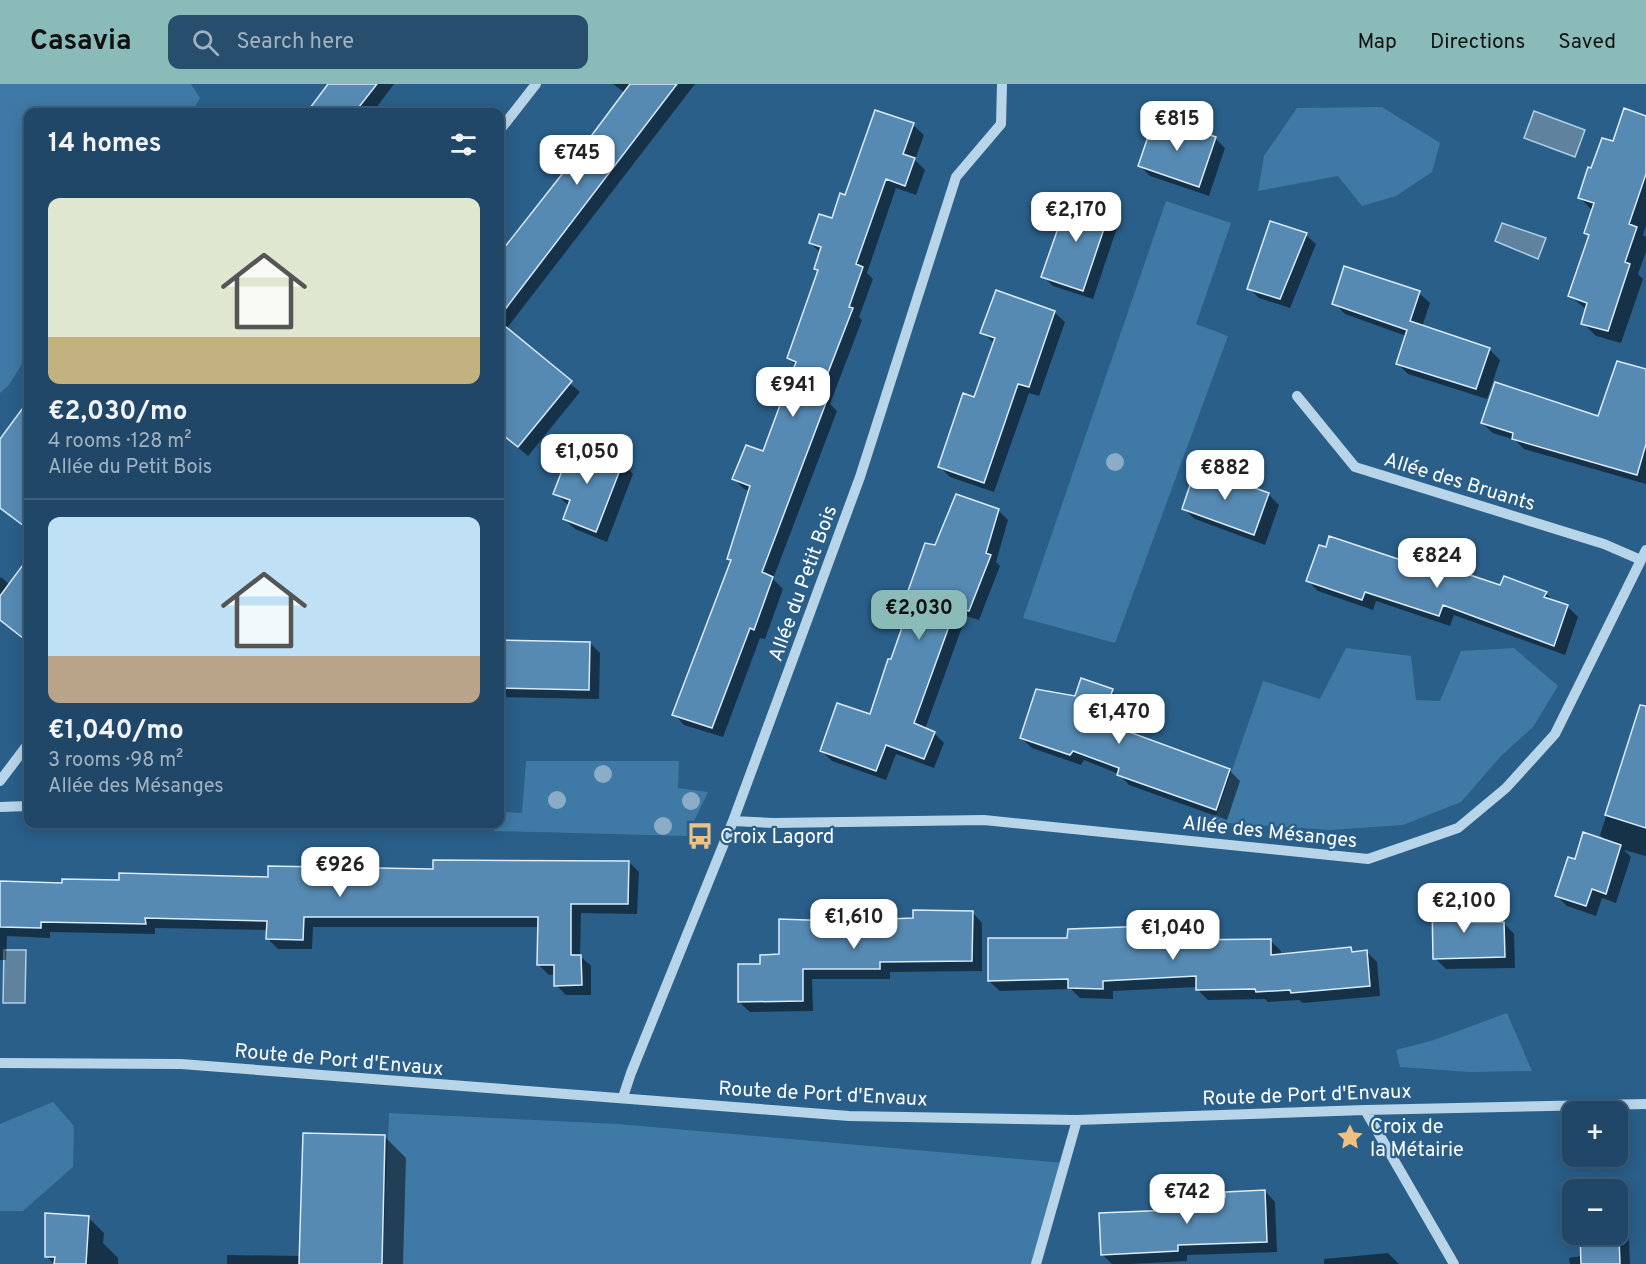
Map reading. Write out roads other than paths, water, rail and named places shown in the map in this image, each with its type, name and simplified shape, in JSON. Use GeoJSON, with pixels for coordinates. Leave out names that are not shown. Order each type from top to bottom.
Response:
{"type":"FeatureCollection","features":[{"type":"Feature","properties":{"kind":"street"},"geometry":{"type":"LineString","coordinates":[[504,125],[536,84]]}},
{"type":"Feature","properties":{"kind":"street","name":"Allée du Petit Bois"},"geometry":{"type":"LineString","coordinates":[[623,1097],[733,821],[860,477],[956,177],[1001,124],[1002,84]]}},
{"type":"Feature","properties":{"kind":"street","name":"Allée des Bruants"},"geometry":{"type":"LineString","coordinates":[[1297,396],[1354,467],[1643,555]]}},
{"type":"Feature","properties":{"kind":"street","name":"Allée des Mésanges"},"geometry":{"type":"LineString","coordinates":[[733,821],[774,823],[984,820],[1368,859],[1458,828],[1506,788],[1555,734],[1643,555]]}},
{"type":"Feature","properties":{"kind":"street"},"geometry":{"type":"LineString","coordinates":[[0,781],[24,749]]}},
{"type":"Feature","properties":{"kind":"street"},"geometry":{"type":"LineString","coordinates":[[0,807],[24,806]]}},
{"type":"Feature","properties":{"kind":"street","name":"Route de Port d'Envaux"},"geometry":{"type":"LineString","coordinates":[[0,1063],[181,1064],[849,1116],[1077,1120],[1365,1110],[1646,1104]]}},
{"type":"Feature","properties":{"kind":"street"},"geometry":{"type":"LineString","coordinates":[[1365,1110],[1454,1264]]}},
{"type":"Feature","properties":{"kind":"street"},"geometry":{"type":"LineString","coordinates":[[1036,1264],[1077,1120]]}},
{"type":"Feature","properties":{"kind":"place","name":"Croix Lagord"},"geometry":{"type":"Point","coordinates":[700,836]}},
{"type":"Feature","properties":{"kind":"place","name":"Croix de la Métairie"},"geometry":{"type":"Point","coordinates":[1350,1137]}}]}
